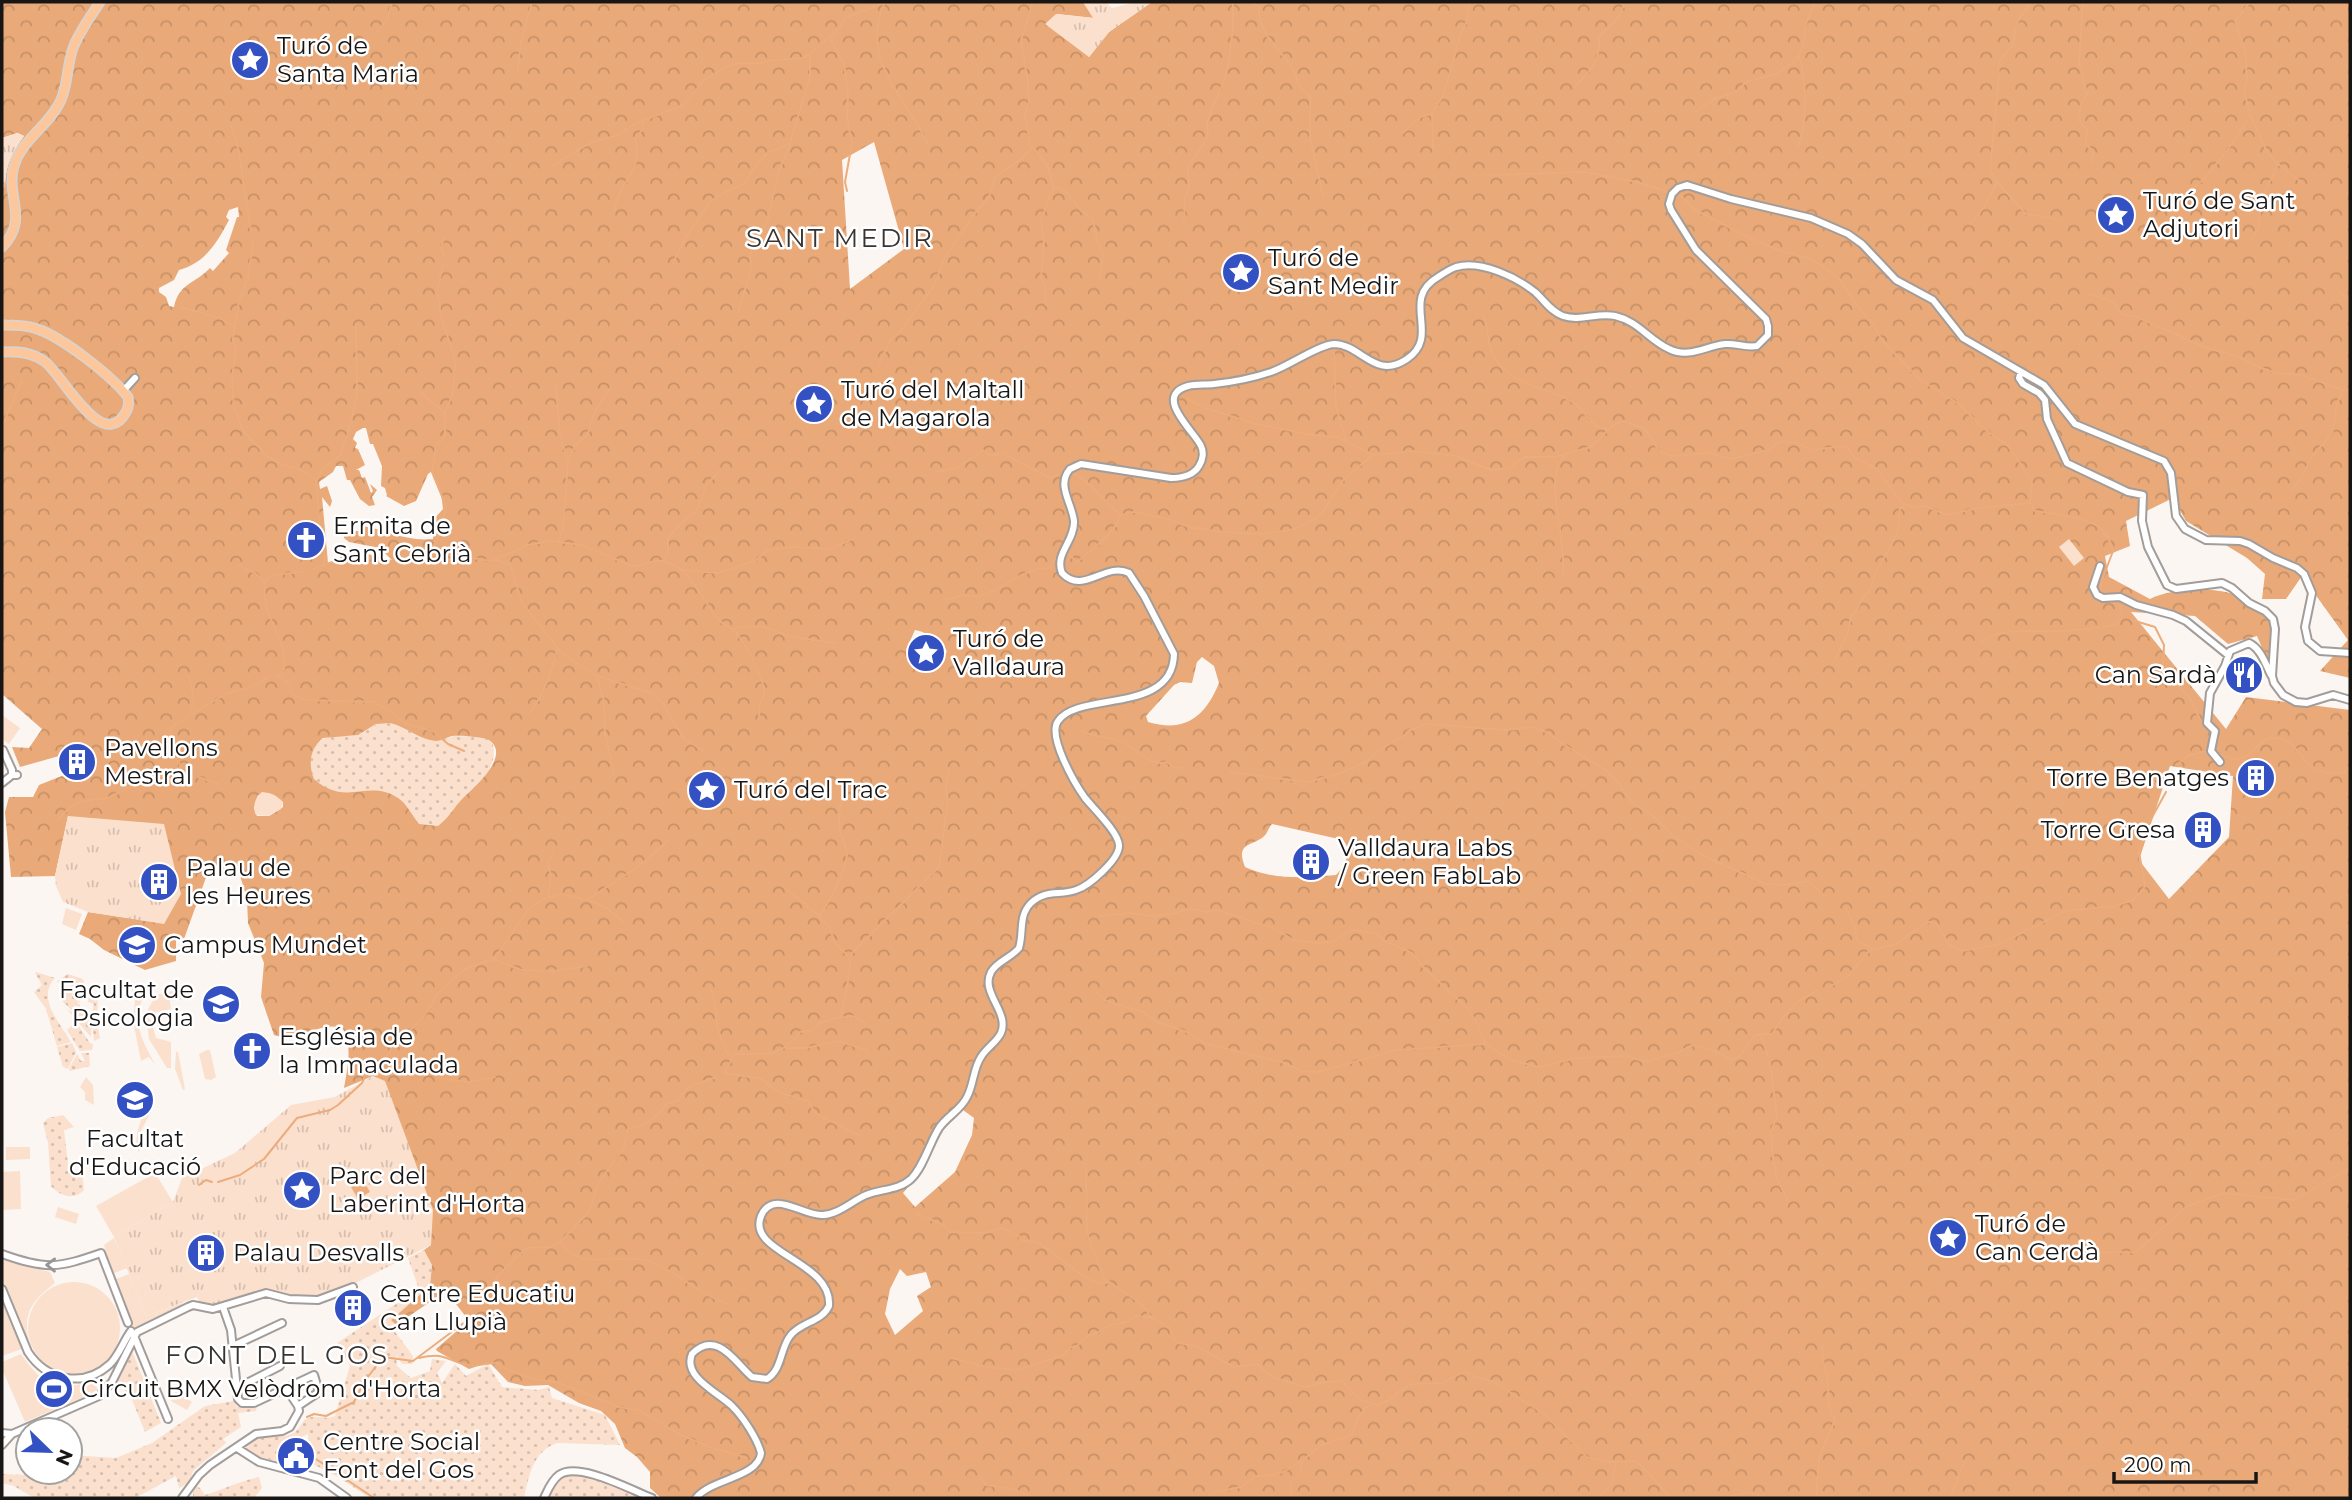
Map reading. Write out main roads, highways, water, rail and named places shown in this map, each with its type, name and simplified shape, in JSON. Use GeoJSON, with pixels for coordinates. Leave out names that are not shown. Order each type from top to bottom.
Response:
{"type":"FeatureCollection","features":[{"type":"Feature","properties":{"kind":"main road"},"geometry":{"type":"LineString","coordinates":[[8,184],[23,149],[55,110],[63,93],[72,50],[100,2]]}},
{"type":"Feature","properties":{"kind":"main road"},"geometry":{"type":"LineString","coordinates":[[16,220],[8,184],[11,158],[63,93]]}},
{"type":"Feature","properties":{"kind":"main road"},"geometry":{"type":"LineString","coordinates":[[23,149],[25,138]]}},
{"type":"Feature","properties":{"kind":"main road"},"geometry":{"type":"LineString","coordinates":[[2,247],[13,233],[16,220],[13,170]]}},
{"type":"Feature","properties":{"kind":"main road"},"geometry":{"type":"LineString","coordinates":[[2,325],[33,328],[51,335],[127,391],[127,410],[121,419],[110,423],[98,422],[88,414],[58,373],[44,361],[23,352],[2,351]]}},
{"type":"Feature","properties":{"kind":"waterway"},"geometry":{"type":"LineString","coordinates":[[377,32],[387,19],[392,2]]}},
{"type":"Feature","properties":{"kind":"waterway"},"geometry":{"type":"LineString","coordinates":[[517,75],[521,43],[532,2]]}},
{"type":"Feature","properties":{"kind":"waterway"},"geometry":{"type":"LineString","coordinates":[[552,166],[590,143],[618,135],[638,122],[684,105],[704,80],[726,67],[739,63],[802,58],[836,32],[846,18],[886,2]]}},
{"type":"Feature","properties":{"kind":"waterway"},"geometry":{"type":"LineString","coordinates":[[879,364],[891,339],[899,333],[935,284],[944,259],[989,197],[995,177],[1031,149],[1025,114],[1029,102],[1028,83],[1021,40],[1033,2]]}},
{"type":"Feature","properties":{"kind":"waterway"},"geometry":{"type":"LineString","coordinates":[[1184,221],[1185,197],[1189,188],[1188,167],[1208,137],[1207,121],[1224,81],[1229,59],[1233,2]]}},
{"type":"Feature","properties":{"kind":"waterway"},"geometry":{"type":"LineString","coordinates":[[1251,2],[1259,7],[1260,20],[1267,36],[1293,68],[1299,86],[1310,96],[1310,139],[1323,195]]}},
{"type":"Feature","properties":{"kind":"waterway"},"geometry":{"type":"LineString","coordinates":[[1433,149],[1432,113],[1443,96],[1470,2]]}},
{"type":"Feature","properties":{"kind":"waterway"},"geometry":{"type":"LineString","coordinates":[[1574,87],[1593,65],[1598,52],[1599,37],[1619,17],[1625,2]]}},
{"type":"Feature","properties":{"kind":"waterway"},"geometry":{"type":"LineString","coordinates":[[1695,112],[1716,98],[1736,92],[1746,82],[1776,74],[1790,65],[1799,56],[1806,24],[1815,2]]}},
{"type":"Feature","properties":{"kind":"waterway"},"geometry":{"type":"LineString","coordinates":[[2030,2],[2017,23],[2013,44],[2000,62],[1990,169],[1997,182],[2026,214],[2061,220]]}},
{"type":"Feature","properties":{"kind":"waterway"},"geometry":{"type":"LineString","coordinates":[[2083,2],[2079,62],[2087,94],[2081,104],[2078,119],[2087,130],[2086,144],[2093,152],[2091,163]]}},
{"type":"Feature","properties":{"kind":"waterway"},"geometry":{"type":"LineString","coordinates":[[2250,2],[2235,21],[2245,51],[2247,80],[2244,91],[2250,114],[2267,152],[2305,185]]}},
{"type":"Feature","properties":{"kind":"waterway"},"geometry":{"type":"LineString","coordinates":[[884,4],[878,25],[882,62],[889,79],[928,145]]}},
{"type":"Feature","properties":{"kind":"waterway"},"geometry":{"type":"LineString","coordinates":[[831,40],[844,64],[848,93],[847,119],[852,143],[845,182],[847,191]]}},
{"type":"Feature","properties":{"kind":"waterway"},"geometry":{"type":"LineString","coordinates":[[738,313],[751,270],[750,257],[754,241],[768,219],[779,170],[788,150],[810,77],[810,55]]}},
{"type":"Feature","properties":{"kind":"waterway"},"geometry":{"type":"LineString","coordinates":[[1798,147],[1805,102],[1799,56]]}},
{"type":"Feature","properties":{"kind":"waterway"},"geometry":{"type":"LineString","coordinates":[[1403,133],[1420,117],[1431,114]]}},
{"type":"Feature","properties":{"kind":"waterway"},"geometry":{"type":"LineString","coordinates":[[2176,201],[2210,172],[2249,116]]}},
{"type":"Feature","properties":{"kind":"waterway"},"geometry":{"type":"LineString","coordinates":[[614,212],[621,191],[634,168],[637,150],[635,139],[642,130],[643,122]]}},
{"type":"Feature","properties":{"kind":"waterway"},"geometry":{"type":"LineString","coordinates":[[231,125],[238,148],[251,231]]}},
{"type":"Feature","properties":{"kind":"waterway"},"geometry":{"type":"LineString","coordinates":[[673,263],[686,237],[710,202],[745,183],[756,165],[769,152],[787,145]]}},
{"type":"Feature","properties":{"kind":"waterway"},"geometry":{"type":"LineString","coordinates":[[1033,147],[1048,167],[1053,186],[1068,193],[1081,211],[1093,219],[1097,241],[1103,254],[1100,279]]}},
{"type":"Feature","properties":{"kind":"waterway"},"geometry":{"type":"LineString","coordinates":[[2252,238],[2258,229],[2262,198],[2278,164]]}},
{"type":"Feature","properties":{"kind":"waterway"},"geometry":{"type":"LineString","coordinates":[[1490,175],[1584,172],[1637,182],[1666,191]]}},
{"type":"Feature","properties":{"kind":"waterway"},"geometry":{"type":"LineString","coordinates":[[1970,224],[1982,210],[1997,182]]}},
{"type":"Feature","properties":{"kind":"waterway"},"geometry":{"type":"LineString","coordinates":[[1046,305],[1045,288],[1041,278],[1044,242],[1041,221],[1053,188]]}},
{"type":"Feature","properties":{"kind":"waterway"},"geometry":{"type":"LineString","coordinates":[[1680,195],[1695,210],[1754,240],[1806,257],[1823,266],[1842,282],[1882,340],[1919,379],[1959,404],[1982,427],[2008,446],[2029,476],[2032,484],[2030,502]]}},
{"type":"Feature","properties":{"kind":"waterway"},"geometry":{"type":"LineString","coordinates":[[444,237],[441,248],[445,257]]}},
{"type":"Feature","properties":{"kind":"waterway"},"geometry":{"type":"LineString","coordinates":[[253,242],[248,277],[239,301],[233,339],[236,350],[232,378],[234,409],[244,432],[268,457],[316,479],[324,563]]}},
{"type":"Feature","properties":{"kind":"waterway"},"geometry":{"type":"LineString","coordinates":[[443,264],[437,292],[455,367],[453,393],[445,413],[445,436],[436,446],[432,472],[446,506],[441,532],[430,552],[430,560],[473,558],[491,561],[528,545],[549,541],[582,545],[632,566],[659,561],[674,565],[690,578],[714,614],[734,631],[748,651],[763,686],[759,719]]}},
{"type":"Feature","properties":{"kind":"waterway"},"geometry":{"type":"LineString","coordinates":[[2340,292],[2350,301]]}},
{"type":"Feature","properties":{"kind":"waterway"},"geometry":{"type":"LineString","coordinates":[[2090,294],[2113,302],[2122,314],[2135,316],[2204,347],[2239,357],[2261,368],[2276,373],[2302,375],[2343,390],[2350,389]]}},
{"type":"Feature","properties":{"kind":"waterway"},"geometry":{"type":"LineString","coordinates":[[180,307],[220,318],[235,327]]}},
{"type":"Feature","properties":{"kind":"waterway"},"geometry":{"type":"LineString","coordinates":[[1483,316],[1492,352],[1501,366],[1519,380],[1571,401],[1597,426],[1608,429]]}},
{"type":"Feature","properties":{"kind":"waterway"},"geometry":{"type":"LineString","coordinates":[[316,481],[322,470],[340,455],[348,433],[357,395],[356,324]]}},
{"type":"Feature","properties":{"kind":"waterway"},"geometry":{"type":"LineString","coordinates":[[1334,352],[1336,407],[1346,440]]}},
{"type":"Feature","properties":{"kind":"waterway"},"geometry":{"type":"LineString","coordinates":[[2,426],[22,380]]}},
{"type":"Feature","properties":{"kind":"waterway"},"geometry":{"type":"LineString","coordinates":[[556,387],[560,435],[567,458]]}},
{"type":"Feature","properties":{"kind":"waterway"},"geometry":{"type":"LineString","coordinates":[[559,541],[563,528],[568,461],[575,446],[588,434],[595,411],[610,388]]}},
{"type":"Feature","properties":{"kind":"waterway"},"geometry":{"type":"LineString","coordinates":[[2292,490],[2311,458],[2332,433],[2338,401],[2343,391]]}},
{"type":"Feature","properties":{"kind":"waterway"},"geometry":{"type":"LineString","coordinates":[[420,392],[445,413]]}},
{"type":"Feature","properties":{"kind":"waterway"},"geometry":{"type":"LineString","coordinates":[[1186,398],[1203,407],[1252,423],[1312,435],[1338,437],[1373,455],[1413,451],[1456,456],[1491,470],[1509,468],[1524,457],[1555,457],[1591,447],[1613,425],[1624,421],[1645,429],[1659,451],[1670,456],[1709,453],[1732,459],[1768,450],[1784,441],[1812,450],[1843,446],[1848,448],[1855,458],[1877,469],[1902,503],[1913,507],[1925,506],[1947,515],[1978,508],[2030,503]]}},
{"type":"Feature","properties":{"kind":"waterway"},"geometry":{"type":"LineString","coordinates":[[937,472],[959,467],[983,450],[989,455],[1004,454],[1050,478],[1058,475]]}},
{"type":"Feature","properties":{"kind":"waterway"},"geometry":{"type":"LineString","coordinates":[[1074,474],[1121,515],[1134,512],[1168,519],[1189,527],[1265,534],[1295,529],[1315,519],[1344,479],[1373,455]]}},
{"type":"Feature","properties":{"kind":"waterway"},"geometry":{"type":"LineString","coordinates":[[1563,573],[1555,480],[1565,455]]}},
{"type":"Feature","properties":{"kind":"waterway"},"geometry":{"type":"LineString","coordinates":[[664,562],[668,539],[677,527],[697,510],[706,486],[719,471]]}},
{"type":"Feature","properties":{"kind":"waterway"},"geometry":{"type":"LineString","coordinates":[[2031,504],[2035,511],[2081,519],[2103,530],[2113,551],[2101,583],[2101,594]]}},
{"type":"Feature","properties":{"kind":"waterway"},"geometry":{"type":"LineString","coordinates":[[1834,662],[1848,632],[1851,616],[1868,593],[1891,546],[1898,530],[1900,508],[1904,507]]}},
{"type":"Feature","properties":{"kind":"waterway"},"geometry":{"type":"LineString","coordinates":[[1067,553],[1077,562],[1108,536],[1121,515]]}},
{"type":"Feature","properties":{"kind":"waterway"},"geometry":{"type":"LineString","coordinates":[[682,570],[718,573],[755,561],[768,550],[793,547],[831,549],[856,537]]}},
{"type":"Feature","properties":{"kind":"waterway"},"geometry":{"type":"LineString","coordinates":[[946,600],[962,595],[979,596],[1031,571],[1050,568],[1061,549]]}},
{"type":"Feature","properties":{"kind":"waterway"},"geometry":{"type":"LineString","coordinates":[[311,570],[375,551],[423,560]]}},
{"type":"Feature","properties":{"kind":"waterway"},"geometry":{"type":"LineString","coordinates":[[495,560],[510,564],[522,603],[562,653],[597,676],[652,693],[663,704],[684,739],[704,751]]}},
{"type":"Feature","properties":{"kind":"waterway"},"geometry":{"type":"LineString","coordinates":[[238,565],[255,573],[265,582]]}},
{"type":"Feature","properties":{"kind":"waterway"},"geometry":{"type":"LineString","coordinates":[[275,677],[283,673],[285,662],[280,640],[270,618],[264,594],[265,582],[272,575],[302,572]]}},
{"type":"Feature","properties":{"kind":"waterway"},"geometry":{"type":"LineString","coordinates":[[2107,600],[2120,606],[2122,617]]}},
{"type":"Feature","properties":{"kind":"waterway"},"geometry":{"type":"LineString","coordinates":[[1981,642],[2000,633],[2090,629],[2117,624],[2121,619]]}},
{"type":"Feature","properties":{"kind":"waterway"},"geometry":{"type":"LineString","coordinates":[[2132,620],[2155,627],[2164,645],[2163,668],[2190,699],[2212,735]]}},
{"type":"Feature","properties":{"kind":"waterway"},"geometry":{"type":"LineString","coordinates":[[732,629],[760,627],[791,636],[836,643]]}},
{"type":"Feature","properties":{"kind":"waterway"},"geometry":{"type":"LineString","coordinates":[[529,714],[547,683],[557,649]]}},
{"type":"Feature","properties":{"kind":"waterway"},"geometry":{"type":"LineString","coordinates":[[189,676],[194,699],[190,712]]}},
{"type":"Feature","properties":{"kind":"waterway"},"geometry":{"type":"LineString","coordinates":[[597,676],[604,701],[605,734],[614,774]]}},
{"type":"Feature","properties":{"kind":"waterway"},"geometry":{"type":"LineString","coordinates":[[279,677],[291,685],[290,692],[304,700],[374,702],[406,724],[433,731],[448,744],[464,751]]}},
{"type":"Feature","properties":{"kind":"waterway"},"geometry":{"type":"LineString","coordinates":[[169,748],[170,731],[174,725],[227,693],[248,688],[268,678]]}},
{"type":"Feature","properties":{"kind":"waterway"},"geometry":{"type":"LineString","coordinates":[[1230,772],[1307,782],[1335,775],[1366,762],[1408,731],[1427,724],[1506,730],[1533,727],[1549,733],[1604,769],[1619,783],[1631,802],[1652,815],[1677,839],[1704,856],[1766,884],[1786,885],[1808,881],[1824,896]]}},
{"type":"Feature","properties":{"kind":"waterway"},"geometry":{"type":"LineString","coordinates":[[1082,731],[1126,744],[1155,762],[1167,762],[1175,768],[1182,767]]}},
{"type":"Feature","properties":{"kind":"waterway"},"geometry":{"type":"LineString","coordinates":[[2216,753],[2230,759],[2239,759],[2266,740],[2280,738],[2288,741],[2318,770],[2344,773],[2350,766]]}},
{"type":"Feature","properties":{"kind":"waterway"},"geometry":{"type":"LineString","coordinates":[[2176,765],[2190,755],[2207,751]]}},
{"type":"Feature","properties":{"kind":"waterway"},"geometry":{"type":"LineString","coordinates":[[58,820],[69,808],[83,801],[108,798],[134,785],[177,778],[180,766],[173,756]]}},
{"type":"Feature","properties":{"kind":"waterway"},"geometry":{"type":"LineString","coordinates":[[724,1073],[735,1054],[778,1051],[800,1032],[812,1030],[819,1023],[841,1017],[851,954],[939,867],[948,800],[946,788],[949,769]]}},
{"type":"Feature","properties":{"kind":"waterway"},"geometry":{"type":"LineString","coordinates":[[182,775],[191,776]]}},
{"type":"Feature","properties":{"kind":"waterway"},"geometry":{"type":"LineString","coordinates":[[198,777],[219,784]]}},
{"type":"Feature","properties":{"kind":"waterway"},"geometry":{"type":"LineString","coordinates":[[843,778],[839,825],[847,853],[846,859],[832,896],[819,915],[829,926],[835,943],[848,956]]}},
{"type":"Feature","properties":{"kind":"waterway"},"geometry":{"type":"LineString","coordinates":[[1829,987],[1848,976],[1869,951],[1896,944],[1927,922],[1936,923],[1950,946],[1962,951],[2000,944],[2065,911],[2115,906],[2133,900],[2145,886],[2139,852],[2145,830],[2166,792]]}},
{"type":"Feature","properties":{"kind":"waterway"},"geometry":{"type":"LineString","coordinates":[[586,900],[638,867],[667,841]]}},
{"type":"Feature","properties":{"kind":"waterway"},"geometry":{"type":"LineString","coordinates":[[548,896],[551,876],[548,862],[553,853]]}},
{"type":"Feature","properties":{"kind":"waterway"},"geometry":{"type":"LineString","coordinates":[[786,889],[818,915]]}},
{"type":"Feature","properties":{"kind":"waterway"},"geometry":{"type":"LineString","coordinates":[[218,1182],[240,1175],[264,1159],[297,1118],[330,1110],[338,1105],[362,1083],[368,1070],[386,1057],[394,1045],[423,1018],[438,993],[465,969],[493,959],[528,910],[543,899],[562,894],[594,902],[625,923]]}},
{"type":"Feature","properties":{"kind":"waterway"},"geometry":{"type":"LineString","coordinates":[[1846,908],[1855,927],[1857,941],[1872,948]]}},
{"type":"Feature","properties":{"kind":"waterway"},"geometry":{"type":"LineString","coordinates":[[1100,916],[1130,913],[1152,916],[1187,909],[1208,912],[1217,910],[1273,928],[1293,940],[1314,943],[1332,942],[1351,930],[1375,933],[1385,941],[1412,953],[1425,969],[1468,1009],[1485,1044]]}},
{"type":"Feature","properties":{"kind":"waterway"},"geometry":{"type":"LineString","coordinates":[[493,959],[521,970],[554,971],[587,966]]}},
{"type":"Feature","properties":{"kind":"waterway"},"geometry":{"type":"LineString","coordinates":[[710,989],[715,1002],[720,1035],[727,1053],[731,1055]]}},
{"type":"Feature","properties":{"kind":"waterway"},"geometry":{"type":"LineString","coordinates":[[1486,1044],[1511,1060],[1539,1067],[1576,1058],[1628,1056],[1645,1062],[1677,1053],[1693,1045],[1711,1049],[1732,1060],[1739,1057],[1755,1035],[1772,1034],[1798,1001],[1818,990]]}},
{"type":"Feature","properties":{"kind":"waterway"},"geometry":{"type":"LineString","coordinates":[[1097,992],[1106,1001],[1141,1011],[1206,1044],[1282,1062],[1302,1071],[1318,1072],[1397,1050],[1484,1044]]}},
{"type":"Feature","properties":{"kind":"waterway"},"geometry":{"type":"LineString","coordinates":[[840,1018],[852,1016],[865,1023]]}},
{"type":"Feature","properties":{"kind":"waterway"},"geometry":{"type":"LineString","coordinates":[[1761,1035],[1768,1057]]}},
{"type":"Feature","properties":{"kind":"waterway"},"geometry":{"type":"LineString","coordinates":[[787,1048],[806,1048],[839,1041],[866,1050],[868,1054]]}},
{"type":"Feature","properties":{"kind":"waterway"},"geometry":{"type":"LineString","coordinates":[[386,1058],[411,1071],[445,1079],[469,1082],[495,1077]]}},
{"type":"Feature","properties":{"kind":"waterway"},"geometry":{"type":"LineString","coordinates":[[1770,1063],[1777,1117],[1771,1131],[1773,1157],[1777,1179],[1788,1201]]}},
{"type":"Feature","properties":{"kind":"waterway"},"geometry":{"type":"LineString","coordinates":[[725,1073],[762,1079],[778,1092],[808,1101],[815,1113],[860,1136]]}},
{"type":"Feature","properties":{"kind":"waterway"},"geometry":{"type":"LineString","coordinates":[[307,1417],[314,1414],[326,1416],[354,1402],[364,1382],[383,1357],[413,1361],[465,1322],[479,1297],[527,1248],[551,1247],[559,1243],[589,1212],[599,1182],[624,1148],[628,1129],[649,1121],[666,1104],[678,1101],[689,1087],[716,1077]]}},
{"type":"Feature","properties":{"kind":"waterway"},"geometry":{"type":"LineString","coordinates":[[1086,1168],[1087,1233],[1102,1274],[1105,1279],[1140,1303],[1149,1315],[1170,1328],[1178,1343],[1196,1346],[1234,1367],[1257,1364],[1272,1377],[1306,1387],[1342,1381],[1361,1400],[1378,1405],[1412,1384],[1442,1383],[1465,1371],[1492,1381],[1543,1413],[1588,1458],[1610,1462],[1635,1461],[1673,1498]]}},
{"type":"Feature","properties":{"kind":"waterway"},"geometry":{"type":"LineString","coordinates":[[2078,1253],[2136,1252],[2186,1207],[2223,1193],[2294,1200],[2350,1168]]}},
{"type":"Feature","properties":{"kind":"waterway"},"geometry":{"type":"LineString","coordinates":[[199,1185],[206,1180],[212,1182]]}},
{"type":"Feature","properties":{"kind":"waterway"},"geometry":{"type":"LineString","coordinates":[[917,1214],[944,1225],[950,1232],[985,1233],[1002,1228],[1019,1236],[1021,1240],[1036,1242],[1045,1247],[1082,1275],[1101,1283],[1109,1282]]}},
{"type":"Feature","properties":{"kind":"waterway"},"geometry":{"type":"LineString","coordinates":[[561,1243],[579,1257],[598,1260],[638,1259],[658,1265],[727,1304]]}},
{"type":"Feature","properties":{"kind":"waterway"},"geometry":{"type":"LineString","coordinates":[[952,1358],[986,1367],[1017,1370],[1063,1355],[1087,1336],[1109,1325],[1127,1322],[1136,1316],[1154,1318]]}},
{"type":"Feature","properties":{"kind":"waterway"},"geometry":{"type":"LineString","coordinates":[[1816,1498],[1819,1457],[1835,1420],[1829,1404],[1823,1344]]}},
{"type":"Feature","properties":{"kind":"waterway"},"geometry":{"type":"LineString","coordinates":[[419,1358],[442,1356],[461,1364],[473,1365],[498,1363],[533,1379],[557,1382],[619,1407],[639,1410],[679,1434],[747,1458]]}},
{"type":"Feature","properties":{"kind":"waterway"},"geometry":{"type":"LineString","coordinates":[[1206,1498],[1216,1492],[1241,1487],[1256,1476],[1283,1472],[1321,1445],[1352,1435],[1358,1417],[1369,1405]]}},
{"type":"Feature","properties":{"kind":"waterway"},"geometry":{"type":"LineString","coordinates":[[310,1455],[374,1498]]}},
{"type":"Feature","properties":{"kind":"waterway"},"geometry":{"type":"LineString","coordinates":[[1597,1498],[1611,1485],[1616,1462]]}},
{"type":"Feature","properties":{"kind":"waterway"},"geometry":{"type":"LineString","coordinates":[[1292,1498],[1290,1483],[1298,1475],[1302,1463]]}},
{"type":"Feature","properties":{"kind":"waterway"},"geometry":{"type":"LineString","coordinates":[[1950,1498],[1964,1463]]}},
{"type":"Feature","properties":{"kind":"waterway"},"geometry":{"type":"LineString","coordinates":[[980,1476],[986,1485],[1013,1489],[1034,1498]]}},
{"type":"Feature","properties":{"kind":"waterway"},"geometry":{"type":"LineString","coordinates":[[1723,1498],[1750,1492],[1765,1498]]}},
{"type":"Feature","properties":{"kind":"place","name":"Turó de Santa Maria"},"geometry":{"type":"Point","coordinates":[250,60]}},
{"type":"Feature","properties":{"kind":"place","name":"Turó de Sant Adjutori"},"geometry":{"type":"Point","coordinates":[2116,215]}},
{"type":"Feature","properties":{"kind":"place","name":"Turó de Sant Medir"},"geometry":{"type":"Point","coordinates":[1241,272]}},
{"type":"Feature","properties":{"kind":"place","name":"Turó del Maltall de Magarola"},"geometry":{"type":"Point","coordinates":[814,404]}},
{"type":"Feature","properties":{"kind":"place","name":"Ermita de Sant Cebrià"},"geometry":{"type":"Point","coordinates":[306,540]}},
{"type":"Feature","properties":{"kind":"place","name":"Turó de Valldaura"},"geometry":{"type":"Point","coordinates":[926,653]}},
{"type":"Feature","properties":{"kind":"place","name":"Can Sardà"},"geometry":{"type":"Point","coordinates":[2244,675]}},
{"type":"Feature","properties":{"kind":"place","name":"Pavellons Mestral"},"geometry":{"type":"Point","coordinates":[77,762]}},
{"type":"Feature","properties":{"kind":"place","name":"Torre Benatges"},"geometry":{"type":"Point","coordinates":[2256,778]}},
{"type":"Feature","properties":{"kind":"place","name":"Turó del Trac"},"geometry":{"type":"Point","coordinates":[707,790]}},
{"type":"Feature","properties":{"kind":"place","name":"Torre Gresa"},"geometry":{"type":"Point","coordinates":[2203,830]}},
{"type":"Feature","properties":{"kind":"place","name":"Valldaura Labs / Green FabLab"},"geometry":{"type":"Point","coordinates":[1311,862]}},
{"type":"Feature","properties":{"kind":"place","name":"Palau de les Heures"},"geometry":{"type":"Point","coordinates":[159,882]}},
{"type":"Feature","properties":{"kind":"place","name":"Campus Mundet"},"geometry":{"type":"Point","coordinates":[137,945]}},
{"type":"Feature","properties":{"kind":"place","name":"Facultat de Psicologia"},"geometry":{"type":"Point","coordinates":[221,1004]}},
{"type":"Feature","properties":{"kind":"place","name":"Església de la Immaculada"},"geometry":{"type":"Point","coordinates":[252,1051]}},
{"type":"Feature","properties":{"kind":"place","name":"Facultat d'Educació"},"geometry":{"type":"Point","coordinates":[135,1100]}},
{"type":"Feature","properties":{"kind":"place","name":"Parc del Laberint d'Horta"},"geometry":{"type":"Point","coordinates":[302,1190]}},
{"type":"Feature","properties":{"kind":"place","name":"Turó de Can Cerdà"},"geometry":{"type":"Point","coordinates":[1948,1238]}},
{"type":"Feature","properties":{"kind":"place","name":"Palau Desvalls"},"geometry":{"type":"Point","coordinates":[206,1253]}},
{"type":"Feature","properties":{"kind":"place","name":"Centre Educatiu Can Llupià"},"geometry":{"type":"Point","coordinates":[353,1308]}},
{"type":"Feature","properties":{"kind":"place","name":"Circuit BMX Velòdrom d'Horta"},"geometry":{"type":"Point","coordinates":[54,1389]}},
{"type":"Feature","properties":{"kind":"place","name":"Centre Social Font del Gos"},"geometry":{"type":"Point","coordinates":[296,1456]}},
{"type":"Feature","properties":{"kind":"district","name":"SANT MEDIR"},"geometry":{"type":"Point","coordinates":[840,238]}},
{"type":"Feature","properties":{"kind":"district","name":"FONT DEL GOS"},"geometry":{"type":"Point","coordinates":[277,1355]}}]}
